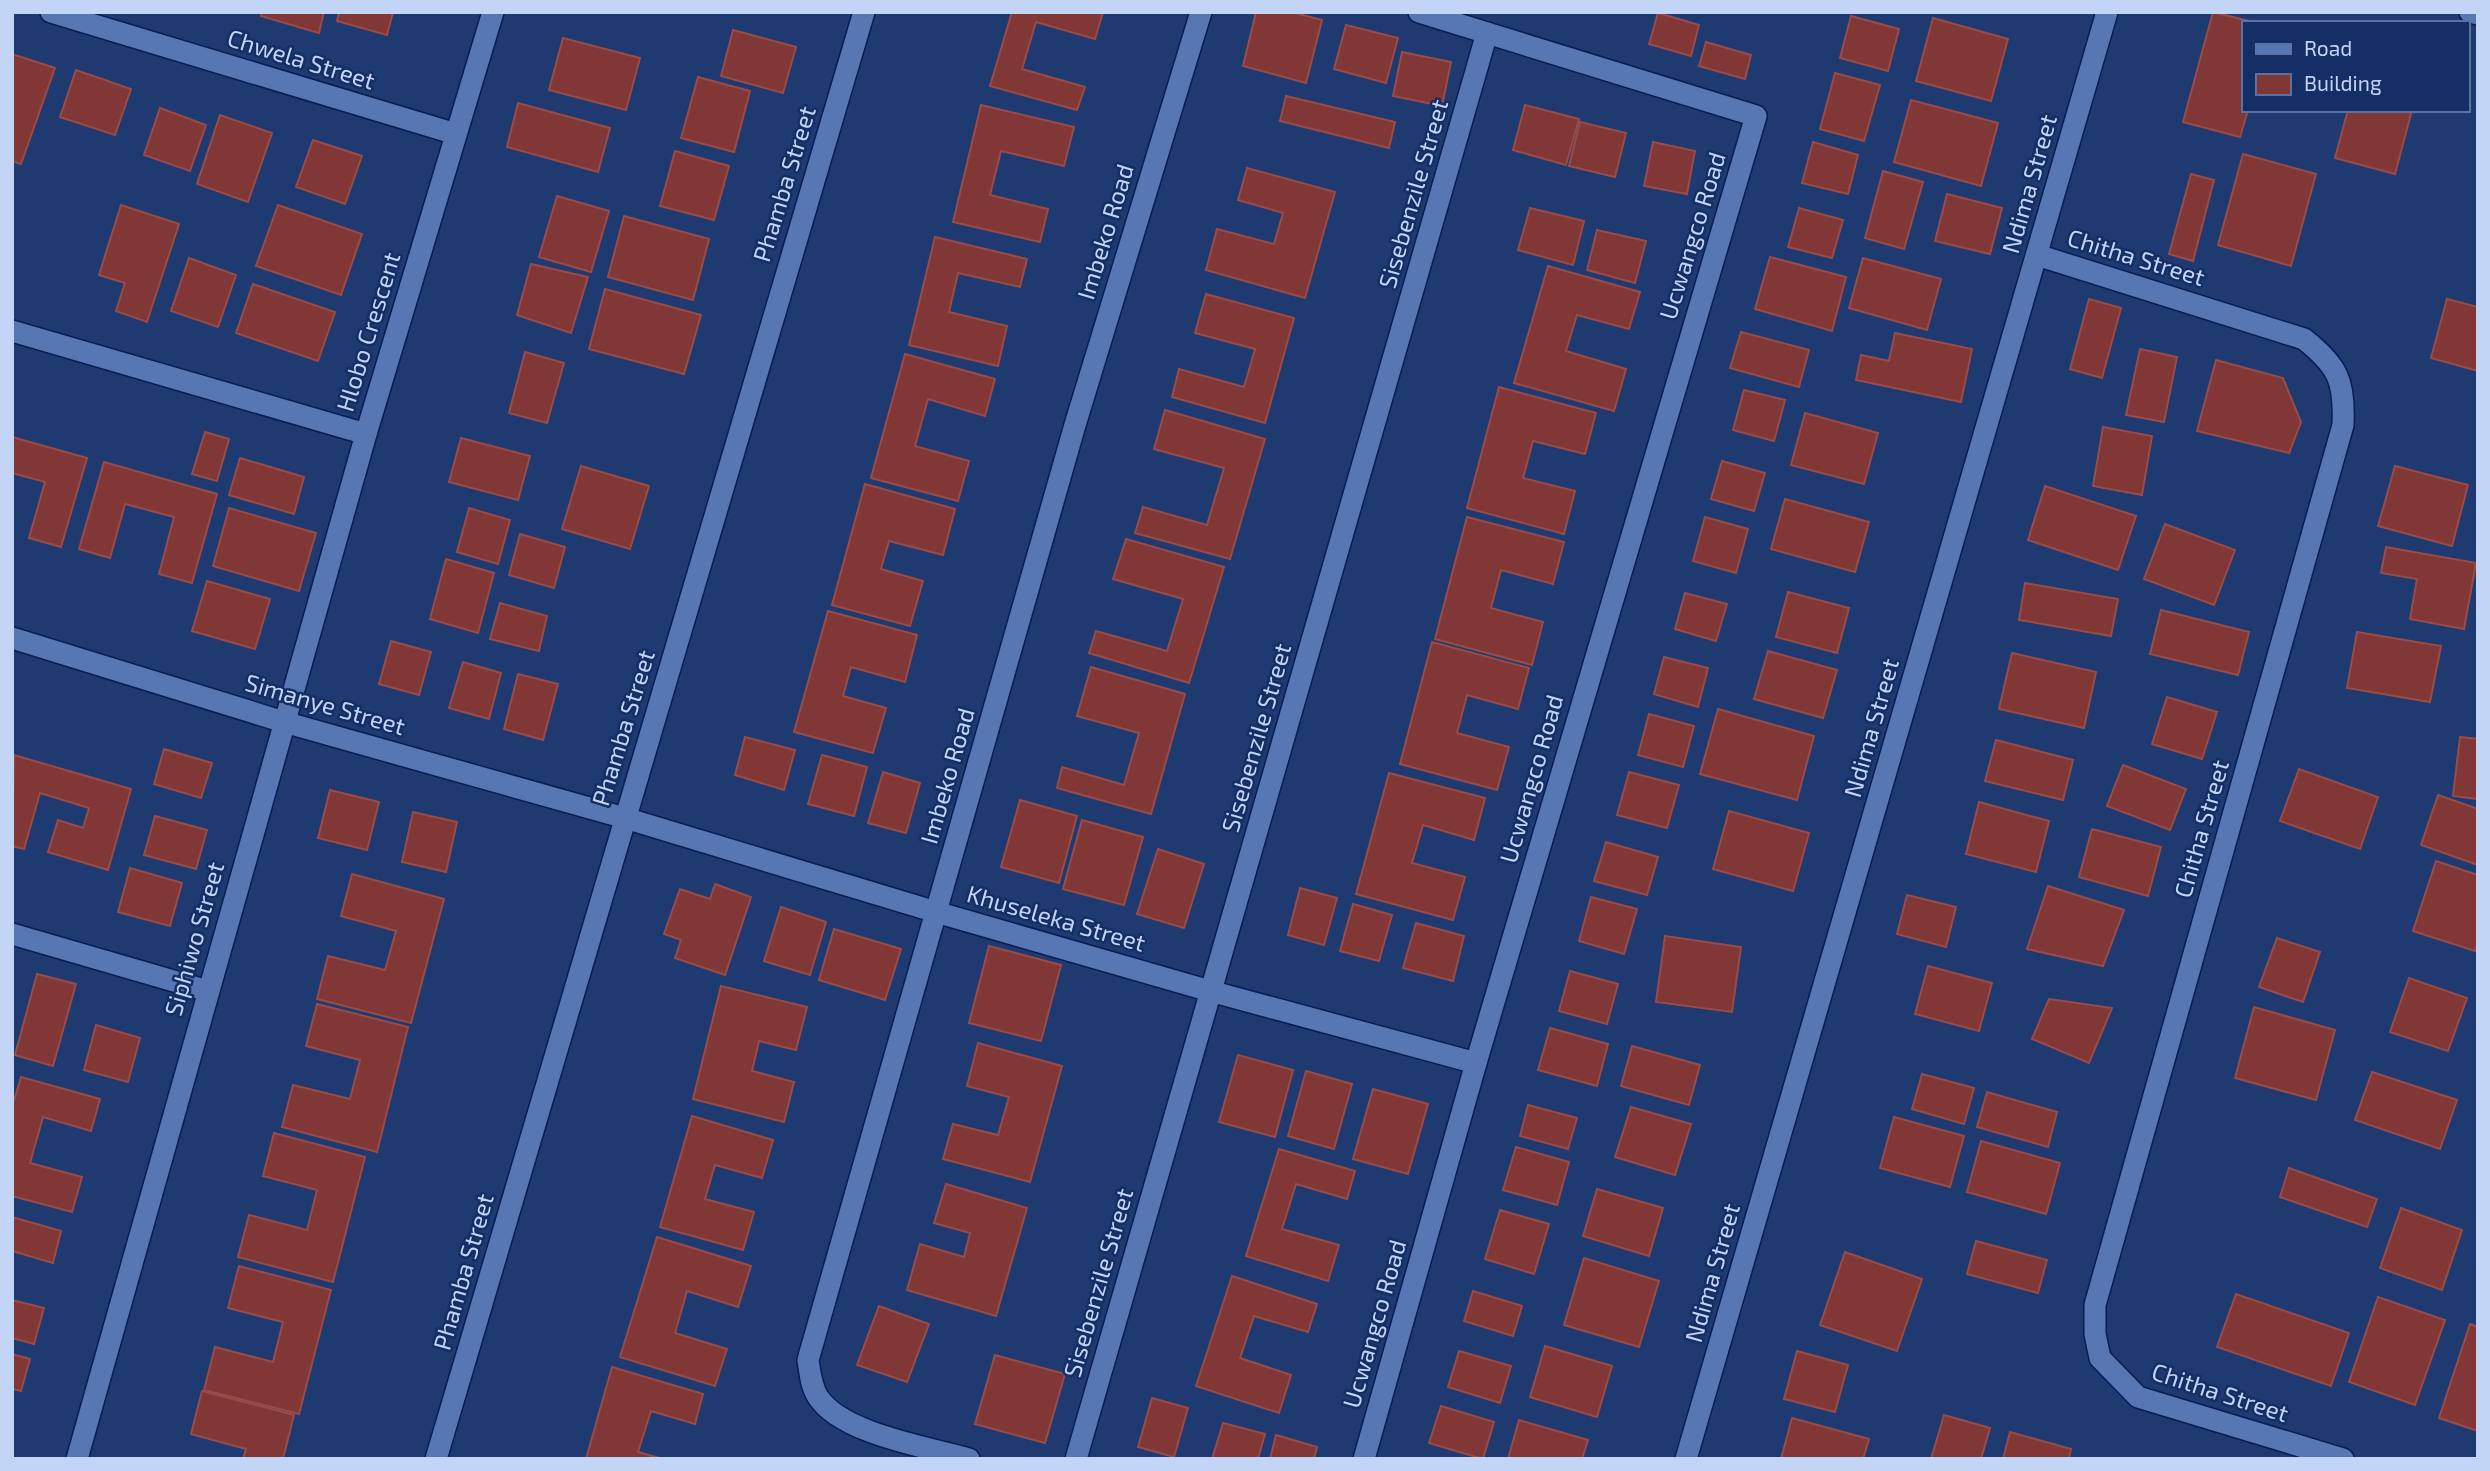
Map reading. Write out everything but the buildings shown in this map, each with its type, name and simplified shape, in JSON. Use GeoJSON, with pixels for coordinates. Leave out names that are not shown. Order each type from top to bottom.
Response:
{"type":"FeatureCollection","features":[{"type":"Feature","properties":{"kind":"street","name":"Chwela Street"},"geometry":{"type":"LineString","coordinates":[[51,12],[456,134]]}},
{"type":"Feature","properties":{"kind":"street","name":"Hlobo Crescent"},"geometry":{"type":"LineString","coordinates":[[12,331],[366,434],[493,12]]}},
{"type":"Feature","properties":{"kind":"street","name":"Phamba Street"},"geometry":{"type":"LineString","coordinates":[[436,1459],[863,12]]}},
{"type":"Feature","properties":{"kind":"street","name":"Imbeko Road"},"geometry":{"type":"LineString","coordinates":[[969,1459],[868,1430],[843,1419],[817,1396],[808,1360],[1075,425],[1201,12]]}},
{"type":"Feature","properties":{"kind":"street"},"geometry":{"type":"LineString","coordinates":[[1419,12],[1488,33]]}},
{"type":"Feature","properties":{"kind":"street","name":"Ndima Street"},"geometry":{"type":"LineString","coordinates":[[1686,1459],[2107,12]]}},
{"type":"Feature","properties":{"kind":"street"},"geometry":{"type":"LineString","coordinates":[[2470,12],[2478,14]]}},
{"type":"Feature","properties":{"kind":"street","name":"Ucwangco Road"},"geometry":{"type":"LineString","coordinates":[[1364,1459],[1476,1063],[1756,117],[1488,33]]}},
{"type":"Feature","properties":{"kind":"street","name":"Sisebenzile Street"},"geometry":{"type":"LineString","coordinates":[[1076,1459],[1488,33]]}},
{"type":"Feature","properties":{"kind":"street","name":"Chitha Street"},"geometry":{"type":"LineString","coordinates":[[2037,255],[2304,339],[2336,368],[2342,387],[2343,425],[2098,1292],[2095,1334],[2101,1358],[2138,1397],[2343,1459]]}},
{"type":"Feature","properties":{"kind":"street","name":"Siphiwo Street"},"geometry":{"type":"LineString","coordinates":[[77,1459],[366,434]]}},
{"type":"Feature","properties":{"kind":"street","name":"Simanye Street"},"geometry":{"type":"LineString","coordinates":[[12,638],[284,722],[625,818]]}},
{"type":"Feature","properties":{"kind":"street","name":"Khuseleka Street"},"geometry":{"type":"LineString","coordinates":[[625,818],[1210,991],[1476,1063]]}},
{"type":"Feature","properties":{"kind":"street"},"geometry":{"type":"LineString","coordinates":[[12,934],[208,990]]}}]}
